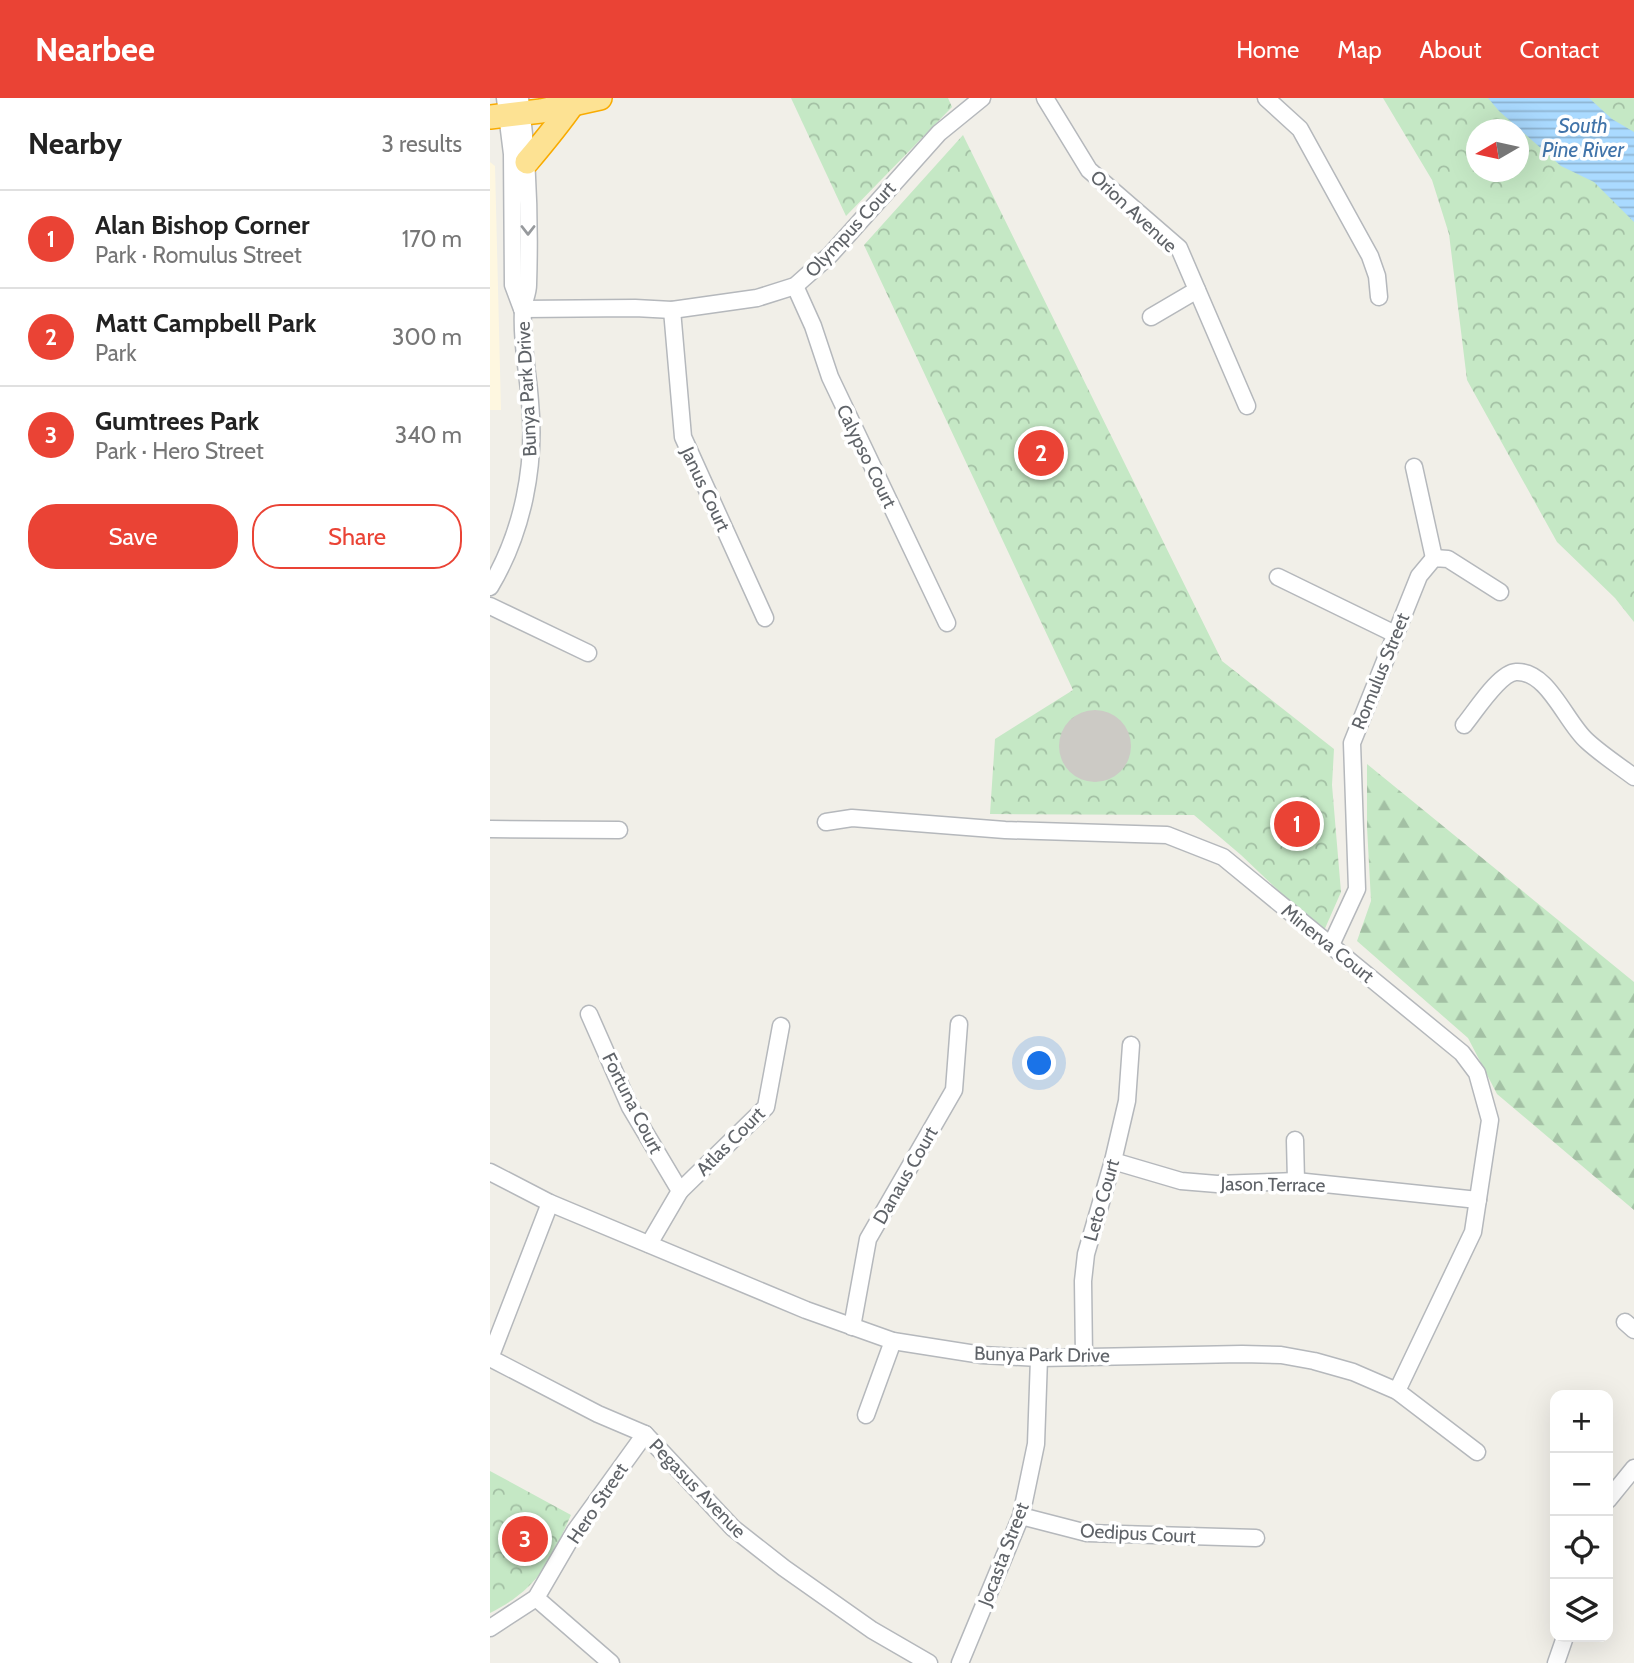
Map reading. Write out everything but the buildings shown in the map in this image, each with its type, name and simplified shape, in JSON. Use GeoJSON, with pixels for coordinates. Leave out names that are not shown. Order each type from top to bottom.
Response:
{"type":"FeatureCollection","features":[{"type":"Feature","properties":{"kind":"highway"},"geometry":{"type":"LineString","coordinates":[[509,108],[572,105],[600,98]]}},
{"type":"Feature","properties":{"kind":"highway"},"geometry":{"type":"LineString","coordinates":[[527,162],[555,130],[572,105]]}},
{"type":"Feature","properties":{"kind":"street","name":"Olympus Court"},"geometry":{"type":"LineString","coordinates":[[522,309],[672,310],[757,298],[794,286],[830,255],[939,133],[982,98]]}},
{"type":"Feature","properties":{"kind":"street","name":"Orion Avenue"},"geometry":{"type":"LineString","coordinates":[[1045,98],[1089,170],[1179,248],[1247,406]]}},
{"type":"Feature","properties":{"kind":"street"},"geometry":{"type":"LineString","coordinates":[[1266,98],[1300,129],[1370,256],[1377,276],[1378,297]]}},
{"type":"Feature","properties":{"kind":"street","name":"Bunya Park Drive"},"geometry":{"type":"LineString","coordinates":[[509,108],[527,162],[528,284],[522,309]]}},
{"type":"Feature","properties":{"kind":"street","name":"Bunya Park Drive"},"geometry":{"type":"LineString","coordinates":[[490,587],[514,539],[524,503],[530,465],[531,415],[522,309],[513,285],[509,108]]}},
{"type":"Feature","properties":{"kind":"street","name":"Calypso Court"},"geometry":{"type":"LineString","coordinates":[[794,286],[814,326],[830,377],[947,622]]}},
{"type":"Feature","properties":{"kind":"street"},"geometry":{"type":"LineString","coordinates":[[1151,317],[1198,290]]}},
{"type":"Feature","properties":{"kind":"street","name":"Janus Court"},"geometry":{"type":"LineString","coordinates":[[672,310],[683,437],[765,618]]}},
{"type":"Feature","properties":{"kind":"street"},"geometry":{"type":"LineString","coordinates":[[1414,467],[1434,558],[1448,559],[1500,592]]}},
{"type":"Feature","properties":{"kind":"street","name":"Romulus Street"},"geometry":{"type":"LineString","coordinates":[[1331,946],[1357,889],[1352,743],[1419,576],[1434,558]]}},
{"type":"Feature","properties":{"kind":"street"},"geometry":{"type":"LineString","coordinates":[[1278,577],[1395,634]]}},
{"type":"Feature","properties":{"kind":"street"},"geometry":{"type":"LineString","coordinates":[[490,606],[588,653]]}},
{"type":"Feature","properties":{"kind":"street"},"geometry":{"type":"LineString","coordinates":[[1464,725],[1507,675],[1517,672],[1532,675],[1543,683],[1585,740],[1634,777]]}},
{"type":"Feature","properties":{"kind":"street","name":"Minerva Court"},"geometry":{"type":"LineString","coordinates":[[826,822],[852,818],[1005,830],[1167,835],[1223,858],[1462,1053],[1477,1073],[1490,1120],[1473,1232],[1397,1391]]}},
{"type":"Feature","properties":{"kind":"street"},"geometry":{"type":"LineString","coordinates":[[490,830],[620,830]]}},
{"type":"Feature","properties":{"kind":"street","name":"Fortuna Court"},"geometry":{"type":"LineString","coordinates":[[589,1014],[630,1107],[680,1191]]}},
{"type":"Feature","properties":{"kind":"street","name":"Danaus Court"},"geometry":{"type":"LineString","coordinates":[[852,1327],[868,1239],[954,1090],[959,1024]]}},
{"type":"Feature","properties":{"kind":"street","name":"Atlas Court"},"geometry":{"type":"LineString","coordinates":[[649,1244],[680,1191],[766,1107],[781,1026]]}},
{"type":"Feature","properties":{"kind":"street","name":"Leto Court"},"geometry":{"type":"LineString","coordinates":[[1084,1357],[1083,1281],[1086,1254],[1127,1101],[1131,1045]]}},
{"type":"Feature","properties":{"kind":"street"},"geometry":{"type":"LineString","coordinates":[[1295,1140],[1296,1181]]}},
{"type":"Feature","properties":{"kind":"street","name":"Jason Terrace"},"geometry":{"type":"LineString","coordinates":[[1113,1161],[1181,1181],[1217,1184],[1296,1181],[1478,1200]]}},
{"type":"Feature","properties":{"kind":"street","name":"Bunya Park Drive"},"geometry":{"type":"LineString","coordinates":[[490,1172],[550,1203],[806,1310],[893,1341],[982,1355],[1039,1358],[1281,1355],[1314,1361],[1340,1368],[1397,1391],[1477,1452]]}},
{"type":"Feature","properties":{"kind":"street"},"geometry":{"type":"LineString","coordinates":[[490,1358],[550,1203]]}},
{"type":"Feature","properties":{"kind":"street"},"geometry":{"type":"LineString","coordinates":[[866,1415],[893,1341]]}},
{"type":"Feature","properties":{"kind":"street","name":"Pegasus Avenue"},"geometry":{"type":"LineString","coordinates":[[490,1358],[598,1414],[645,1434],[733,1528],[872,1630],[929,1663]]}},
{"type":"Feature","properties":{"kind":"street","name":"Jocasta Street"},"geometry":{"type":"LineString","coordinates":[[960,1663],[1021,1516],[1036,1444],[1039,1358]]}},
{"type":"Feature","properties":{"kind":"street","name":"Hero Street"},"geometry":{"type":"LineString","coordinates":[[490,1628],[536,1598],[575,1531],[645,1434]]}},
{"type":"Feature","properties":{"kind":"street"},"geometry":{"type":"LineString","coordinates":[[1613,1494],[1634,1468]]}},
{"type":"Feature","properties":{"kind":"street","name":"Oedipus Court"},"geometry":{"type":"LineString","coordinates":[[1021,1516],[1087,1533],[1256,1538]]}},
{"type":"Feature","properties":{"kind":"street"},"geometry":{"type":"LineString","coordinates":[[536,1598],[611,1663]]}},
{"type":"Feature","properties":{"kind":"street"},"geometry":{"type":"LineString","coordinates":[[1556,1663],[1563,1642]]}},
{"type":"Feature","properties":{"kind":"shaded area"},"geometry":{"type":"Polygon","coordinates":[[[490,162],[495,166],[501,410],[490,410],[490,162]]]}},
{"type":"Feature","properties":{"kind":"green space"},"geometry":{"type":"Polygon","coordinates":[[[791,98],[948,98],[952,107],[846,216],[791,98]]]}},
{"type":"Feature","properties":{"kind":"green space"},"geometry":{"type":"Polygon","coordinates":[[[1383,98],[1634,98],[1634,622],[1615,598],[1557,542],[1467,380],[1449,234],[1432,180],[1383,98]]]}},
{"type":"Feature","properties":{"kind":"green space"},"geometry":{"type":"Polygon","coordinates":[[[963,135],[1222,661],[1334,749],[1332,785],[1341,892],[1323,933],[1241,855],[1194,815],[990,814],[995,739],[1073,690],[864,245],[963,135]]]}},
{"type":"Feature","properties":{"kind":"green space"},"geometry":{"type":"Polygon","coordinates":[[[1367,764],[1634,982],[1634,1210],[1497,1094],[1468,1038],[1357,941],[1371,901],[1367,764]]]}},
{"type":"Feature","properties":{"kind":"green space"},"geometry":{"type":"Polygon","coordinates":[[[490,1471],[571,1515],[541,1573],[520,1594],[490,1613],[490,1471]]]}},
{"type":"Feature","properties":{"kind":"water","name":"South Pine River"},"geometry":{"type":"Polygon","coordinates":[[[1488,98],[1589,98],[1612,119],[1634,132],[1634,222],[1594,182],[1561,166],[1529,138],[1529,119],[1508,119],[1488,98]]]}},
{"type":"Feature","properties":{"kind":"place","name":"Matt Campbell Park"},"geometry":{"type":"Point","coordinates":[1041,453]}},
{"type":"Feature","properties":{"kind":"place","name":"Alan Bishop Corner"},"geometry":{"type":"Point","coordinates":[1297,824]}},
{"type":"Feature","properties":{"kind":"place","name":"Gumtrees Park"},"geometry":{"type":"Point","coordinates":[525,1539]}}]}
